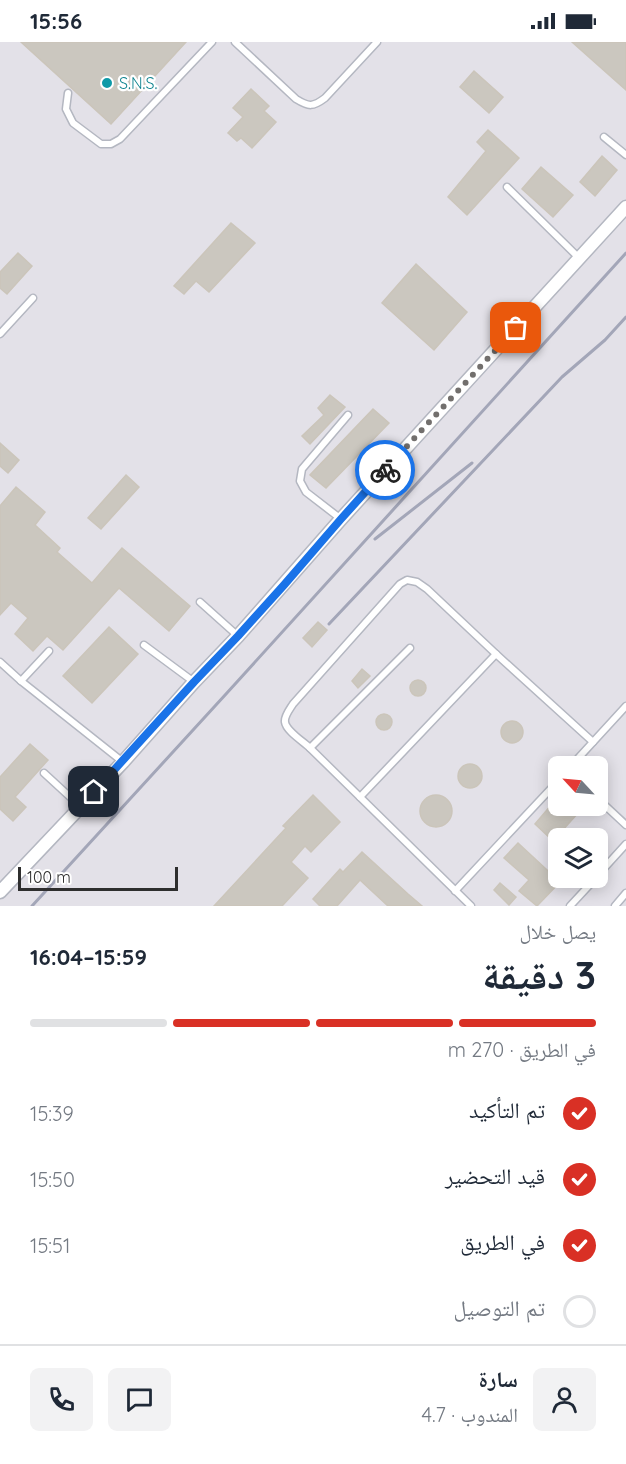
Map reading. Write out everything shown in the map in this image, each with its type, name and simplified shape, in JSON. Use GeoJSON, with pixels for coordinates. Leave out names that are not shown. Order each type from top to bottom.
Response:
{"type":"FeatureCollection","features":[{"type":"Feature","properties":{"kind":"street"},"geometry":{"type":"LineString","coordinates":[[0,892],[123,762],[626,207]]}},
{"type":"Feature","properties":{"kind":"lane"},"geometry":{"type":"LineString","coordinates":[[68,93],[66,109],[73,123],[101,144],[111,144],[120,139],[212,42]]}},
{"type":"Feature","properties":{"kind":"lane"},"geometry":{"type":"LineString","coordinates":[[235,42],[296,99],[306,105],[317,104],[326,98],[377,42]]}},
{"type":"Feature","properties":{"kind":"lane"},"geometry":{"type":"LineString","coordinates":[[603,137],[626,155]]}},
{"type":"Feature","properties":{"kind":"lane"},"geometry":{"type":"LineString","coordinates":[[507,187],[579,258]]}},
{"type":"Feature","properties":{"kind":"lane"},"geometry":{"type":"LineString","coordinates":[[0,334],[33,298]]}},
{"type":"Feature","properties":{"kind":"lane"},"geometry":{"type":"LineString","coordinates":[[341,519],[306,492],[300,481],[302,469],[348,415]]}},
{"type":"Feature","properties":{"kind":"lane"},"geometry":{"type":"LineString","coordinates":[[471,906],[288,729],[285,722],[293,704],[400,584],[407,580],[417,582],[427,589],[593,742]]}},
{"type":"Feature","properties":{"kind":"lane"},"geometry":{"type":"LineString","coordinates":[[200,602],[238,636]]}},
{"type":"Feature","properties":{"kind":"lane"},"geometry":{"type":"LineString","coordinates":[[144,645],[194,682]]}},
{"type":"Feature","properties":{"kind":"lane"},"geometry":{"type":"LineString","coordinates":[[310,748],[410,648]]}},
{"type":"Feature","properties":{"kind":"lane"},"geometry":{"type":"LineString","coordinates":[[21,681],[49,651]]}},
{"type":"Feature","properties":{"kind":"lane"},"geometry":{"type":"LineString","coordinates":[[360,797],[496,654]]}},
{"type":"Feature","properties":{"kind":"lane"},"geometry":{"type":"LineString","coordinates":[[0,662],[123,762]]}},
{"type":"Feature","properties":{"kind":"lane"},"geometry":{"type":"LineString","coordinates":[[580,756],[626,706]]}},
{"type":"Feature","properties":{"kind":"lane"},"geometry":{"type":"LineString","coordinates":[[44,773],[81,807]]}},
{"type":"Feature","properties":{"kind":"lane"},"geometry":{"type":"LineString","coordinates":[[455,891],[548,792]]}},
{"type":"Feature","properties":{"kind":"lane"},"geometry":{"type":"LineString","coordinates":[[608,808],[626,825]]}},
{"type":"Feature","properties":{"kind":"lane"},"geometry":{"type":"LineString","coordinates":[[608,864],[626,844]]}},
{"type":"Feature","properties":{"kind":"lane"},"geometry":{"type":"LineString","coordinates":[[570,906],[586,888]]}},
{"type":"Feature","properties":{"kind":"lane"},"geometry":{"type":"LineString","coordinates":[[615,906],[626,894]]}},
{"type":"Feature","properties":{"kind":"shaded area"},"geometry":{"type":"Polygon","coordinates":[[[0,42],[626,42],[626,906],[0,906],[0,42]]]}},
{"type":"Feature","properties":{"kind":"building","name":"S.N.S."},"geometry":{"type":"Polygon","coordinates":[[[21,42],[186,42],[111,124],[21,42]]]}},
{"type":"Feature","properties":{"kind":"building"},"geometry":{"type":"Polygon","coordinates":[[[572,42],[626,42],[626,90],[572,42]]]}},
{"type":"Feature","properties":{"kind":"building"},"geometry":{"type":"Polygon","coordinates":[[[474,71],[503,97],[489,113],[460,87],[474,71]]]}},
{"type":"Feature","properties":{"kind":"building"},"geometry":{"type":"Polygon","coordinates":[[[251,89],[269,106],[264,111],[276,122],[252,148],[241,138],[237,141],[228,133],[243,117],[233,108],[251,89]]]}},
{"type":"Feature","properties":{"kind":"building"},"geometry":{"type":"Polygon","coordinates":[[[488,130],[519,158],[467,215],[448,197],[486,151],[477,142],[488,130]]]}},
{"type":"Feature","properties":{"kind":"building"},"geometry":{"type":"Polygon","coordinates":[[[602,156],[617,170],[595,196],[580,182],[602,156]]]}},
{"type":"Feature","properties":{"kind":"building"},"geometry":{"type":"Polygon","coordinates":[[[541,167],[573,195],[553,217],[522,189],[541,167]]]}},
{"type":"Feature","properties":{"kind":"building"},"geometry":{"type":"Polygon","coordinates":[[[231,223],[255,243],[209,292],[196,281],[184,294],[174,286],[231,223]]]}},
{"type":"Feature","properties":{"kind":"building"},"geometry":{"type":"Polygon","coordinates":[[[18,253],[32,266],[7,294],[0,288],[0,272],[18,253]]]}},
{"type":"Feature","properties":{"kind":"building"},"geometry":{"type":"Polygon","coordinates":[[[416,264],[467,312],[434,350],[382,303],[416,264]]]}},
{"type":"Feature","properties":{"kind":"building"},"geometry":{"type":"Polygon","coordinates":[[[330,395],[345,407],[310,444],[302,436],[324,415],[318,408],[330,395]]]}},
{"type":"Feature","properties":{"kind":"building"},"geometry":{"type":"Polygon","coordinates":[[[373,409],[389,423],[326,488],[310,475],[373,409]]]}},
{"type":"Feature","properties":{"kind":"building"},"geometry":{"type":"Polygon","coordinates":[[[0,443],[19,460],[8,473],[0,466],[0,443]]]}},
{"type":"Feature","properties":{"kind":"building"},"geometry":{"type":"Polygon","coordinates":[[[126,475],[139,487],[101,529],[88,518],[126,475]]]}},
{"type":"Feature","properties":{"kind":"building"},"geometry":{"type":"Polygon","coordinates":[[[16,487],[45,512],[35,525],[60,548],[57,552],[92,583],[122,548],[190,606],[169,631],[119,588],[63,650],[47,636],[33,651],[15,634],[28,618],[11,603],[0,615],[0,506],[16,487]]]}},
{"type":"Feature","properties":{"kind":"building"},"geometry":{"type":"Polygon","coordinates":[[[318,622],[327,630],[312,647],[303,638],[318,622]]]}},
{"type":"Feature","properties":{"kind":"building"},"geometry":{"type":"Polygon","coordinates":[[[109,627],[138,654],[92,703],[63,676],[109,627]]]}},
{"type":"Feature","properties":{"kind":"building"},"geometry":{"type":"Polygon","coordinates":[[[362,669],[370,676],[358,688],[352,681],[362,669]]]}},
{"type":"Feature","properties":{"kind":"building"},"geometry":{"type":"Polygon","coordinates":[[[415,680],[421,680],[426,688],[424,694],[415,696],[410,691],[410,685],[415,680]]]}},
{"type":"Feature","properties":{"kind":"building"},"geometry":{"type":"Polygon","coordinates":[[[384,714],[392,722],[384,730],[376,722],[384,714]]]}},
{"type":"Feature","properties":{"kind":"building"},"geometry":{"type":"Polygon","coordinates":[[[508,721],[516,721],[523,728],[523,736],[516,743],[508,743],[501,736],[501,728],[508,721]]]}},
{"type":"Feature","properties":{"kind":"building"},"geometry":{"type":"Polygon","coordinates":[[[30,744],[48,760],[15,797],[26,807],[13,821],[0,809],[0,777],[30,744]]]}},
{"type":"Feature","properties":{"kind":"building"},"geometry":{"type":"Polygon","coordinates":[[[470,764],[479,767],[482,776],[479,785],[470,788],[461,785],[458,776],[461,767],[470,764]]]}},
{"type":"Feature","properties":{"kind":"building"},"geometry":{"type":"Polygon","coordinates":[[[313,795],[340,822],[311,852],[305,846],[291,862],[308,878],[282,906],[214,906],[286,828],[283,826],[313,795]]]}},
{"type":"Feature","properties":{"kind":"building"},"geometry":{"type":"Polygon","coordinates":[[[436,795],[447,800],[452,811],[447,822],[436,827],[425,822],[420,811],[425,800],[436,795]]]}},
{"type":"Feature","properties":{"kind":"building"},"geometry":{"type":"Polygon","coordinates":[[[548,809],[548,816],[575,816],[565,828],[548,828],[548,836],[535,824],[548,809]]]}},
{"type":"Feature","properties":{"kind":"building"},"geometry":{"type":"Polygon","coordinates":[[[518,843],[548,871],[548,888],[554,888],[537,906],[519,891],[529,880],[504,858],[518,843]]]}},
{"type":"Feature","properties":{"kind":"building"},"geometry":{"type":"Polygon","coordinates":[[[362,852],[422,906],[388,906],[360,880],[337,906],[320,906],[313,899],[340,869],[343,872],[362,852]]]}},
{"type":"Feature","properties":{"kind":"building"},"geometry":{"type":"Polygon","coordinates":[[[500,883],[516,897],[509,905],[494,890],[500,883]]]}},
{"type":"Feature","properties":{"kind":"railway"},"geometry":{"type":"LineString","coordinates":[[32,906],[626,253]]}},
{"type":"Feature","properties":{"kind":"railway"},"geometry":{"type":"LineString","coordinates":[[329,624],[562,377],[605,340],[626,317]]}},
{"type":"Feature","properties":{"kind":"railway"},"geometry":{"type":"LineString","coordinates":[[375,539],[472,463]]}},
{"type":"Feature","properties":{"kind":"way so far"},"geometry":{"type":"LineString","coordinates":[[385,470],[516,328]]}},
{"type":"Feature","properties":{"kind":"place","name":"S.N.S."},"geometry":{"type":"Point","coordinates":[107,83]}},
{"type":"Feature","properties":{"kind":"route"},"geometry":{"type":"LineString","coordinates":[[94,792],[238,636],[385,470]]}}]}
